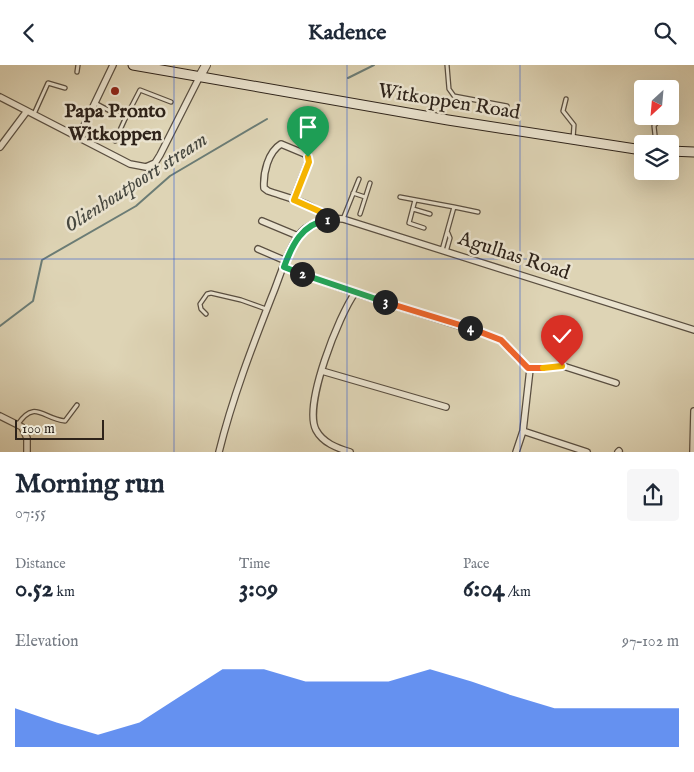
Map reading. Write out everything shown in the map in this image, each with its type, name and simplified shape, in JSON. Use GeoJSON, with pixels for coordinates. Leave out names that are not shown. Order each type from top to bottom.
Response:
{"type":"FeatureCollection","features":[{"type":"Feature","properties":{"kind":"main road","name":"Witkoppen Road"},"geometry":{"type":"LineString","coordinates":[[133,65],[634,149]]}},
{"type":"Feature","properties":{"kind":"main road"},"geometry":{"type":"LineString","coordinates":[[679,151],[694,152]]}},
{"type":"Feature","properties":{"kind":"street"},"geometry":{"type":"LineString","coordinates":[[79,136],[113,65]]}},
{"type":"Feature","properties":{"kind":"street"},"geometry":{"type":"LineString","coordinates":[[0,97],[137,167],[146,167],[155,163],[206,65]]}},
{"type":"Feature","properties":{"kind":"street"},"geometry":{"type":"LineString","coordinates":[[0,147],[27,111]]}},
{"type":"Feature","properties":{"kind":"street"},"geometry":{"type":"LineString","coordinates":[[219,452],[247,363],[285,264],[298,236],[310,226],[326,220],[321,212],[264,188],[264,172],[276,149],[281,144],[305,154],[309,159],[294,200]]}},
{"type":"Feature","properties":{"kind":"street","name":"Agulhas Road"},"geometry":{"type":"LineString","coordinates":[[326,220],[342,219],[694,330]]}},
{"type":"Feature","properties":{"kind":"street"},"geometry":{"type":"LineString","coordinates":[[262,221],[298,236]]}},
{"type":"Feature","properties":{"kind":"street"},"geometry":{"type":"LineString","coordinates":[[258,249],[285,264],[355,293],[491,335],[504,342],[518,359],[530,369],[562,366],[616,383]]}},
{"type":"Feature","properties":{"kind":"street"},"geometry":{"type":"LineString","coordinates":[[350,452],[326,442],[315,429],[313,411],[322,371],[337,325],[343,309],[355,293]]}},
{"type":"Feature","properties":{"kind":"street"},"geometry":{"type":"LineString","coordinates":[[516,452],[523,431],[530,369]]}},
{"type":"Feature","properties":{"kind":"street"},"geometry":{"type":"LineString","coordinates":[[322,371],[446,407]]}},
{"type":"Feature","properties":{"kind":"street"},"geometry":{"type":"LineString","coordinates":[[693,452],[694,411]]}},
{"type":"Feature","properties":{"kind":"street"},"geometry":{"type":"LineString","coordinates":[[0,416],[18,424],[27,438],[27,452]]}},
{"type":"Feature","properties":{"kind":"street"},"geometry":{"type":"LineString","coordinates":[[523,431],[587,452]]}},
{"type":"Feature","properties":{"kind":"lane"},"geometry":{"type":"LineString","coordinates":[[77,72],[78,65]]}},
{"type":"Feature","properties":{"kind":"lane"},"geometry":{"type":"LineString","coordinates":[[446,65],[448,89],[454,96],[507,106]]}},
{"type":"Feature","properties":{"kind":"lane"},"geometry":{"type":"LineString","coordinates":[[34,114],[48,83],[64,88]]}},
{"type":"Feature","properties":{"kind":"lane"},"geometry":{"type":"LineString","coordinates":[[115,141],[140,89],[170,102]]}},
{"type":"Feature","properties":{"kind":"lane"},"geometry":{"type":"LineString","coordinates":[[566,99],[563,111],[574,125],[572,140]]}},
{"type":"Feature","properties":{"kind":"lane"},"geometry":{"type":"LineString","coordinates":[[95,103],[125,119]]}},
{"type":"Feature","properties":{"kind":"lane"},"geometry":{"type":"LineString","coordinates":[[342,219],[359,179]]}},
{"type":"Feature","properties":{"kind":"lane"},"geometry":{"type":"LineString","coordinates":[[360,213],[370,183]]}},
{"type":"Feature","properties":{"kind":"lane"},"geometry":{"type":"LineString","coordinates":[[353,193],[366,197]]}},
{"type":"Feature","properties":{"kind":"lane"},"geometry":{"type":"LineString","coordinates":[[400,197],[478,212]]}},
{"type":"Feature","properties":{"kind":"lane"},"geometry":{"type":"LineString","coordinates":[[415,200],[410,224],[424,228]]}},
{"type":"Feature","properties":{"kind":"lane"},"geometry":{"type":"LineString","coordinates":[[444,251],[450,238],[447,232],[454,207]]}},
{"type":"Feature","properties":{"kind":"lane"},"geometry":{"type":"LineString","coordinates":[[413,209],[430,214]]}},
{"type":"Feature","properties":{"kind":"lane"},"geometry":{"type":"LineString","coordinates":[[206,314],[201,309],[200,304],[207,294],[211,293],[241,300],[267,309]]}},
{"type":"Feature","properties":{"kind":"lane"},"geometry":{"type":"LineString","coordinates":[[18,424],[26,413],[32,411],[65,421],[77,405]]}},
{"type":"Feature","properties":{"kind":"waterway","name":"Olienhoutpoort stream"},"geometry":{"type":"LineString","coordinates":[[348,78],[374,65]]}},
{"type":"Feature","properties":{"kind":"waterway","name":"Olienhoutpoort stream"},"geometry":{"type":"LineString","coordinates":[[0,326],[33,301],[42,260],[136,206],[170,176],[267,119]]}},
{"type":"Feature","properties":{"kind":"place","name":"Papa Pronto Witkoppen"},"geometry":{"type":"Point","coordinates":[115,91]}},
{"type":"Feature","properties":{"kind":"route"},"geometry":{"type":"LineString","coordinates":[[308,157],[309,162],[294,200],[321,212],[329,220],[317,222],[298,236],[284,267],[355,293],[491,335],[504,342],[518,359],[530,369],[562,366]]}}]}
